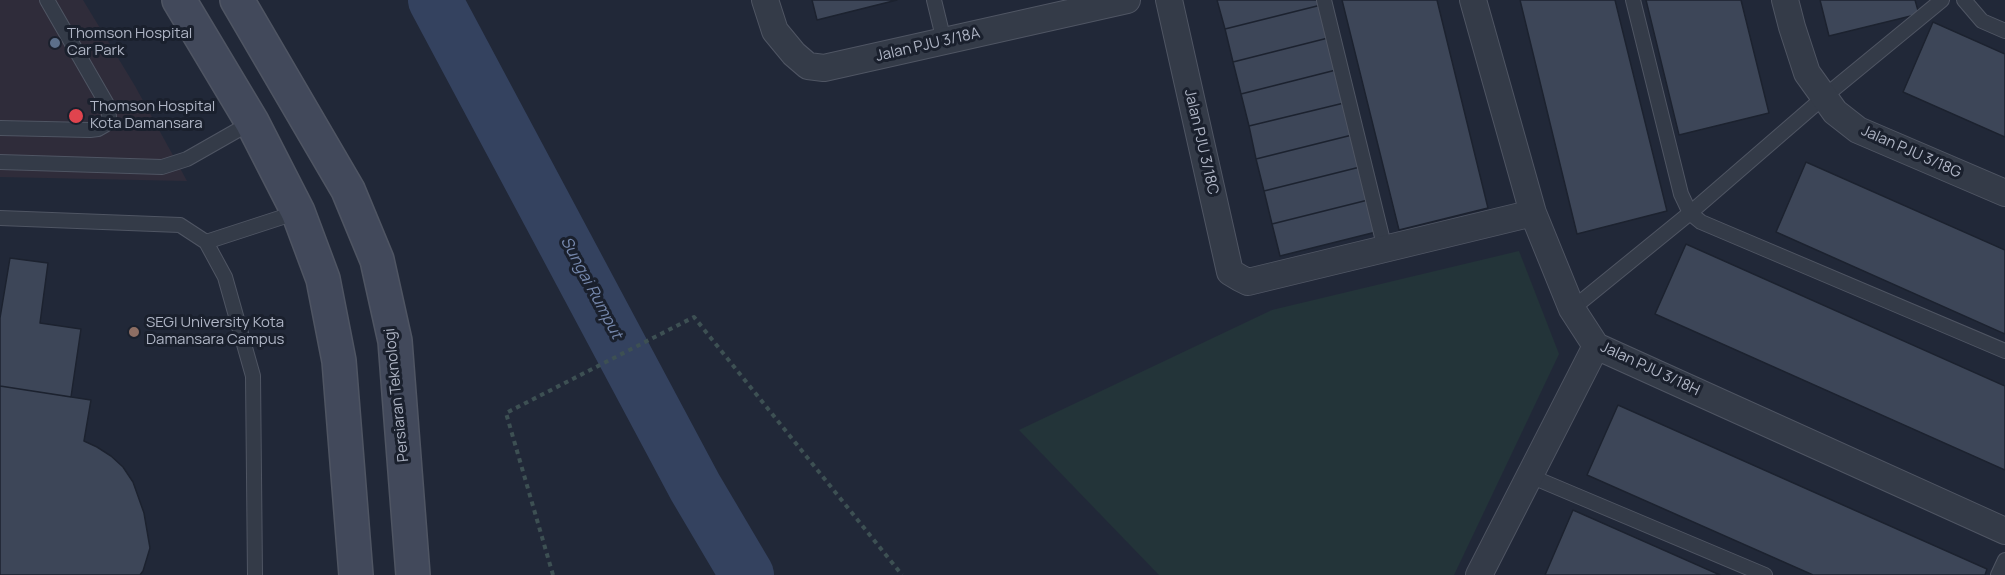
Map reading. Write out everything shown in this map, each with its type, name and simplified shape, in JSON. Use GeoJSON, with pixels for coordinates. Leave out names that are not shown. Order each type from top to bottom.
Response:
{"type":"FeatureCollection","features":[{"type":"Feature","properties":{"kind":"street"},"geometry":{"type":"LineString","coordinates":[[179,0],[252,122],[298,212],[323,279],[339,361],[356,575]]}},
{"type":"Feature","properties":{"kind":"street","name":"Jalan PJU 3/18A"},"geometry":{"type":"LineString","coordinates":[[765,0],[775,31],[794,54],[808,66],[824,68],[944,41],[1087,4],[1127,0]]}},
{"type":"Feature","properties":{"kind":"street","name":"Jalan PJU 3/18C"},"geometry":{"type":"LineString","coordinates":[[1169,0],[1230,272],[1248,282],[1385,249]]}},
{"type":"Feature","properties":{"kind":"street","name":"Jalan PJU 3/18H"},"geometry":{"type":"LineString","coordinates":[[1473,0],[1533,213],[1572,309],[1596,346],[2005,531]]}},
{"type":"Feature","properties":{"kind":"street","name":"Jalan PJU 3/18G"},"geometry":{"type":"LineString","coordinates":[[1785,0],[1807,73],[1835,112],[1858,130],[2005,194]]}},
{"type":"Feature","properties":{"kind":"street","name":"Persiaran Teknologi"},"geometry":{"type":"LineString","coordinates":[[240,5],[348,190],[377,260],[394,341],[413,575]]}},
{"type":"Feature","properties":{"kind":"street"},"geometry":{"type":"LineString","coordinates":[[1385,249],[1533,213]]}},
{"type":"Feature","properties":{"kind":"street"},"geometry":{"type":"LineString","coordinates":[[1479,575],[1596,346]]}},
{"type":"Feature","properties":{"kind":"lane"},"geometry":{"type":"LineString","coordinates":[[0,128],[90,130],[105,125],[109,117],[108,106],[47,0]]}},
{"type":"Feature","properties":{"kind":"lane"},"geometry":{"type":"LineString","coordinates":[[934,0],[944,41]]}},
{"type":"Feature","properties":{"kind":"lane"},"geometry":{"type":"LineString","coordinates":[[1324,0],[1385,249]]}},
{"type":"Feature","properties":{"kind":"lane"},"geometry":{"type":"LineString","coordinates":[[1633,0],[1681,194],[1690,213],[1701,222],[2005,351]]}},
{"type":"Feature","properties":{"kind":"lane"},"geometry":{"type":"LineString","coordinates":[[1572,309],[1690,213],[1824,97],[1942,0]]}},
{"type":"Feature","properties":{"kind":"lane"},"geometry":{"type":"LineString","coordinates":[[1964,0],[1982,21],[2005,31]]}},
{"type":"Feature","properties":{"kind":"lane"},"geometry":{"type":"LineString","coordinates":[[0,162],[162,166],[188,159],[252,122]]}},
{"type":"Feature","properties":{"kind":"lane"},"geometry":{"type":"LineString","coordinates":[[206,242],[298,212]]}},
{"type":"Feature","properties":{"kind":"lane"},"geometry":{"type":"LineString","coordinates":[[0,218],[180,225],[206,242],[225,277],[253,376],[255,575]]}},
{"type":"Feature","properties":{"kind":"lane"},"geometry":{"type":"LineString","coordinates":[[1530,476],[1765,575]]}},
{"type":"Feature","properties":{"kind":"lane"},"geometry":{"type":"LineString","coordinates":[[1998,575],[2005,560]]}},
{"type":"Feature","properties":{"kind":"path"},"geometry":{"type":"LineString","coordinates":[[553,575],[506,413],[694,317],[902,575]]}},
{"type":"Feature","properties":{"kind":"shaded area","name":"Thomson Hospital Kota Damansara"},"geometry":{"type":"Polygon","coordinates":[[[0,0],[83,0],[135,86],[187,181],[0,177],[0,0]]]}},
{"type":"Feature","properties":{"kind":"shaded area"},"geometry":{"type":"Polygon","coordinates":[[[1519,251],[1559,354],[1454,575],[1159,575],[1019,430],[1272,310],[1519,251]]]}},
{"type":"Feature","properties":{"kind":"building"},"geometry":{"type":"Polygon","coordinates":[[[812,0],[897,0],[817,20],[812,0]]]}},
{"type":"Feature","properties":{"kind":"building"},"geometry":{"type":"Polygon","coordinates":[[[1217,0],[1320,0],[1321,5],[1225,29],[1217,0]]]}},
{"type":"Feature","properties":{"kind":"building"},"geometry":{"type":"Polygon","coordinates":[[[1342,0],[1437,0],[1488,208],[1399,230],[1342,0]]]}},
{"type":"Feature","properties":{"kind":"building"},"geometry":{"type":"Polygon","coordinates":[[[1520,0],[1615,0],[1667,211],[1577,234],[1520,0]]]}},
{"type":"Feature","properties":{"kind":"building"},"geometry":{"type":"Polygon","coordinates":[[[1646,0],[1741,0],[1769,113],[1679,135],[1646,0]]]}},
{"type":"Feature","properties":{"kind":"building"},"geometry":{"type":"Polygon","coordinates":[[[1820,0],[1915,0],[1919,14],[1829,36],[1820,0]]]}},
{"type":"Feature","properties":{"kind":"building"},"geometry":{"type":"Polygon","coordinates":[[[1321,5],[1328,38],[1233,62],[1225,29],[1321,5]]]}},
{"type":"Feature","properties":{"kind":"building"},"geometry":{"type":"Polygon","coordinates":[[[1933,22],[2005,54],[2005,137],[1903,92],[1933,22]]]}},
{"type":"Feature","properties":{"kind":"building"},"geometry":{"type":"Polygon","coordinates":[[[1328,38],[1336,70],[1241,94],[1233,62],[1328,38]]]}},
{"type":"Feature","properties":{"kind":"building"},"geometry":{"type":"Polygon","coordinates":[[[1336,70],[1344,103],[1249,126],[1241,94],[1336,70]]]}},
{"type":"Feature","properties":{"kind":"building"},"geometry":{"type":"Polygon","coordinates":[[[1344,103],[1352,135],[1256,159],[1249,126],[1344,103]]]}},
{"type":"Feature","properties":{"kind":"building"},"geometry":{"type":"Polygon","coordinates":[[[1352,135],[1360,167],[1264,191],[1256,159],[1352,135]]]}},
{"type":"Feature","properties":{"kind":"building"},"geometry":{"type":"Polygon","coordinates":[[[1806,162],[2005,250],[2005,334],[1776,232],[1806,162]]]}},
{"type":"Feature","properties":{"kind":"building"},"geometry":{"type":"Polygon","coordinates":[[[1360,167],[1368,200],[1272,224],[1264,191],[1360,167]]]}},
{"type":"Feature","properties":{"kind":"building"},"geometry":{"type":"Polygon","coordinates":[[[1368,200],[1376,232],[1280,256],[1272,224],[1368,200]]]}},
{"type":"Feature","properties":{"kind":"building"},"geometry":{"type":"Polygon","coordinates":[[[1686,244],[2005,386],[2005,470],[1655,314],[1686,244]]]}},
{"type":"Feature","properties":{"kind":"building"},"geometry":{"type":"Polygon","coordinates":[[[10,258],[48,263],[40,323],[81,329],[71,397],[0,386],[0,318],[10,258]]]}},
{"type":"Feature","properties":{"kind":"building"},"geometry":{"type":"Polygon","coordinates":[[[0,386],[91,400],[84,441],[111,456],[123,467],[133,482],[144,513],[150,548],[140,575],[0,575],[0,386]]]}},
{"type":"Feature","properties":{"kind":"building"},"geometry":{"type":"Polygon","coordinates":[[[1618,405],[1987,569],[1985,575],[1813,575],[1587,475],[1618,405]]]}},
{"type":"Feature","properties":{"kind":"building"},"geometry":{"type":"Polygon","coordinates":[[[1573,510],[1720,575],[1545,575],[1573,510]]]}},
{"type":"Feature","properties":{"kind":"waterway","name":"Sungai Rumput"},"geometry":{"type":"LineString","coordinates":[[435,0],[695,487],[747,575]]}},
{"type":"Feature","properties":{"kind":"place","name":"Thomson Hospital Car Park"},"geometry":{"type":"Point","coordinates":[55,43]}},
{"type":"Feature","properties":{"kind":"place","name":"Thomson Hospital Kota Damansara"},"geometry":{"type":"Point","coordinates":[76,116]}},
{"type":"Feature","properties":{"kind":"place","name":"SEGI University Kota Damansara Campus"},"geometry":{"type":"Point","coordinates":[134,332]}}]}
